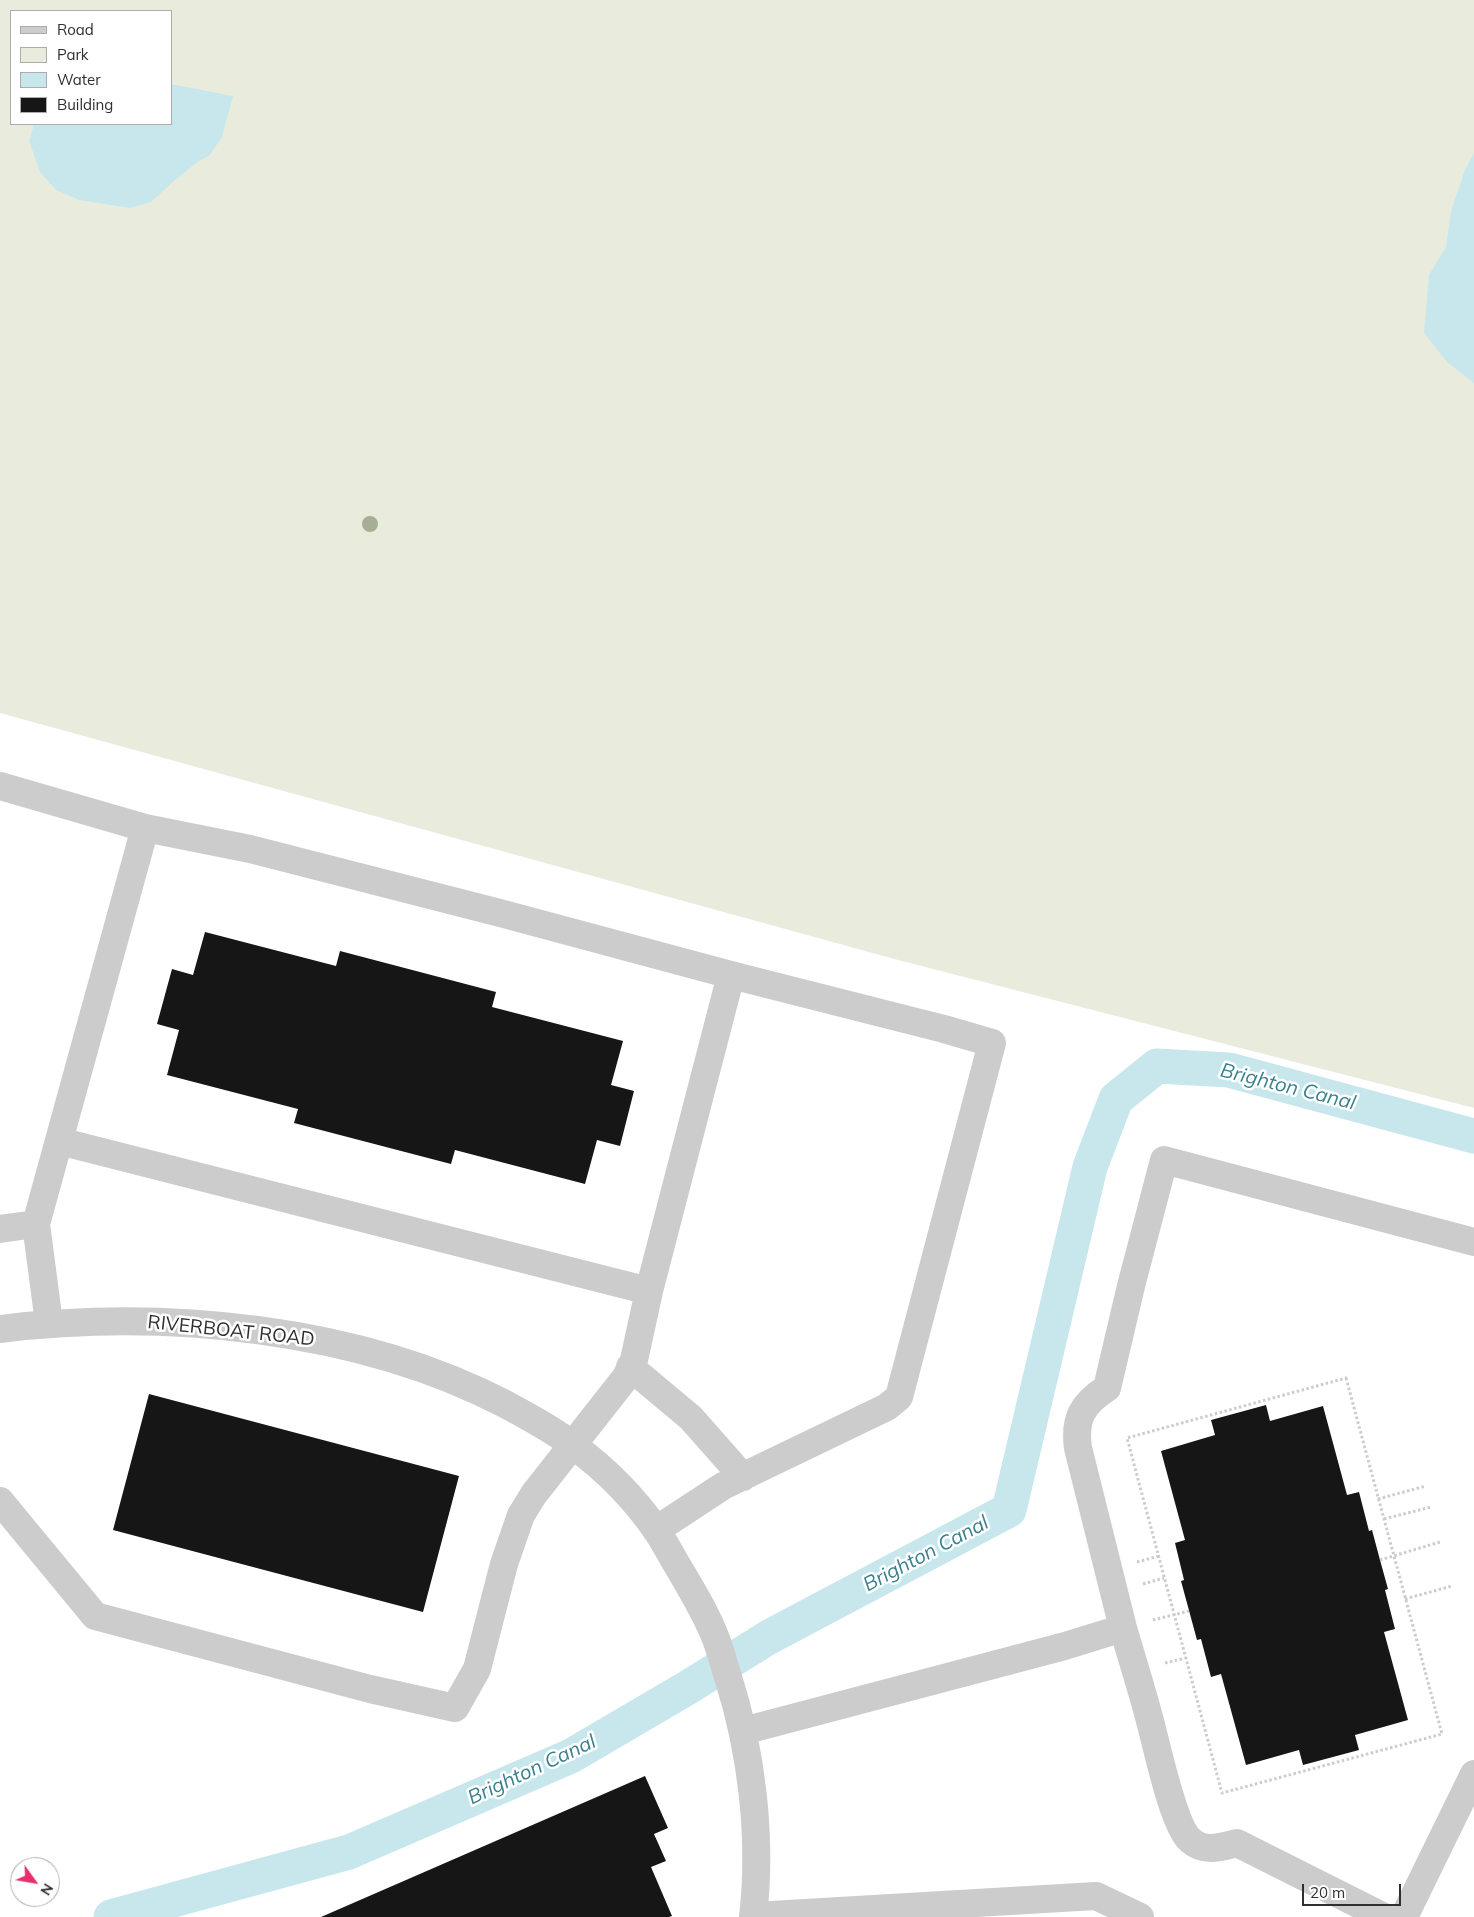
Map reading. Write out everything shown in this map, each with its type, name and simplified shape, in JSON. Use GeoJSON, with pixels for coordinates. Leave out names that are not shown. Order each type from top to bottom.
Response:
{"type":"FeatureCollection","features":[{"type":"Feature","properties":{"kind":"street"},"geometry":{"type":"LineString","coordinates":[[0,786],[145,828],[250,849],[992,1043],[899,1397],[887,1407],[723,1486],[656,1530]]}},
{"type":"Feature","properties":{"kind":"street"},"geometry":{"type":"LineString","coordinates":[[50,1323],[36,1224],[145,828]]}},
{"type":"Feature","properties":{"kind":"street"},"geometry":{"type":"LineString","coordinates":[[0,1501],[95,1616],[370,1689],[455,1708],[478,1669],[504,1564],[521,1515],[534,1494],[626,1377],[634,1360],[649,1291],[731,975]]}},
{"type":"Feature","properties":{"kind":"street"},"geometry":{"type":"LineString","coordinates":[[59,1141],[649,1291]]}},
{"type":"Feature","properties":{"kind":"street"},"geometry":{"type":"LineString","coordinates":[[1384,1917],[1237,1843],[1212,1849],[1201,1847],[1191,1842],[1184,1834],[1171,1800],[1123,1628],[1078,1448],[1078,1425],[1080,1415],[1085,1407],[1095,1396],[1107,1388],[1164,1160],[1474,1242]]}},
{"type":"Feature","properties":{"kind":"street"},"geometry":{"type":"LineString","coordinates":[[0,1229],[36,1224]]}},
{"type":"Feature","properties":{"kind":"street","name":"RIVERBOAT ROAD"},"geometry":{"type":"LineString","coordinates":[[0,1329],[50,1323],[124,1321],[200,1325],[262,1331],[322,1341],[428,1370],[477,1390],[526,1416],[573,1445],[607,1474],[656,1530],[698,1601],[716,1639],[734,1696],[742,1731],[755,1814],[757,1885],[754,1916]]}},
{"type":"Feature","properties":{"kind":"street"},"geometry":{"type":"LineString","coordinates":[[630,1367],[691,1418],[743,1477]]}},
{"type":"Feature","properties":{"kind":"street"},"geometry":{"type":"LineString","coordinates":[[742,1731],[1065,1646],[1123,1628]]}},
{"type":"Feature","properties":{"kind":"street"},"geometry":{"type":"LineString","coordinates":[[1404,1917],[1474,1774]]}},
{"type":"Feature","properties":{"kind":"street"},"geometry":{"type":"LineString","coordinates":[[754,1916],[951,1911],[1096,1896],[1140,1917]]}},
{"type":"Feature","properties":{"kind":"path"},"geometry":{"type":"LineString","coordinates":[[1346,1378],[1384,1519],[1442,1734],[1222,1793],[1126,1438],[1346,1378]]}},
{"type":"Feature","properties":{"kind":"path"},"geometry":{"type":"LineString","coordinates":[[1378,1499],[1426,1486]]}},
{"type":"Feature","properties":{"kind":"path"},"geometry":{"type":"LineString","coordinates":[[1384,1519],[1431,1507]]}},
{"type":"Feature","properties":{"kind":"path"},"geometry":{"type":"LineString","coordinates":[[1380,1560],[1440,1542]]}},
{"type":"Feature","properties":{"kind":"path"},"geometry":{"type":"LineString","coordinates":[[1405,1599],[1452,1586]]}},
{"type":"Feature","properties":{"kind":"path"},"geometry":{"type":"LineString","coordinates":[[1123,1628],[1189,1611]]}},
{"type":"Feature","properties":{"kind":"green space"},"geometry":{"type":"Polygon","coordinates":[[[0,0],[1474,0],[1474,1108],[898,960],[0,713],[0,0]]]}},
{"type":"Feature","properties":{"kind":"water"},"geometry":{"type":"Polygon","coordinates":[[[172,84],[233,96],[222,137],[209,156],[199,161],[175,180],[151,202],[130,208],[79,200],[56,190],[40,172],[29,141],[34,125],[172,125],[172,84]]]}},
{"type":"Feature","properties":{"kind":"water"},"geometry":{"type":"Polygon","coordinates":[[[1474,153],[1474,383],[1447,362],[1424,333],[1429,275],[1446,247],[1451,211],[1465,170],[1474,153]]]}},
{"type":"Feature","properties":{"kind":"building"},"geometry":{"type":"Polygon","coordinates":[[[205,932],[336,966],[340,951],[496,992],[492,1007],[623,1041],[611,1085],[634,1091],[620,1146],[597,1140],[585,1184],[455,1150],[451,1164],[294,1123],[298,1109],[167,1075],[179,1030],[157,1024],[172,969],[193,975],[205,932]]]}},
{"type":"Feature","properties":{"kind":"building"},"geometry":{"type":"Polygon","coordinates":[[[149,1394],[459,1476],[423,1612],[113,1530],[149,1394]]]}},
{"type":"Feature","properties":{"kind":"building"},"geometry":{"type":"Polygon","coordinates":[[[1266,1405],[1270,1421],[1323,1406],[1347,1495],[1359,1492],[1369,1531],[1372,1530],[1388,1589],[1385,1590],[1395,1629],[1384,1632],[1408,1720],[1355,1735],[1359,1750],[1303,1765],[1299,1750],[1246,1765],[1221,1674],[1211,1677],[1201,1639],[1197,1640],[1181,1581],[1184,1580],[1175,1543],[1185,1540],[1161,1451],[1215,1435],[1211,1420],[1266,1405]]]}},
{"type":"Feature","properties":{"kind":"building"},"geometry":{"type":"Polygon","coordinates":[[[645,1776],[668,1828],[654,1834],[666,1861],[651,1867],[672,1916],[321,1917],[645,1776]]]}},
{"type":"Feature","properties":{"kind":"waterway","name":"Brighton Canal"},"geometry":{"type":"LineString","coordinates":[[111,1917],[349,1852],[571,1756],[769,1637],[1009,1510],[1090,1167],[1116,1099],[1157,1066],[1229,1070],[1474,1136]]}}]}
